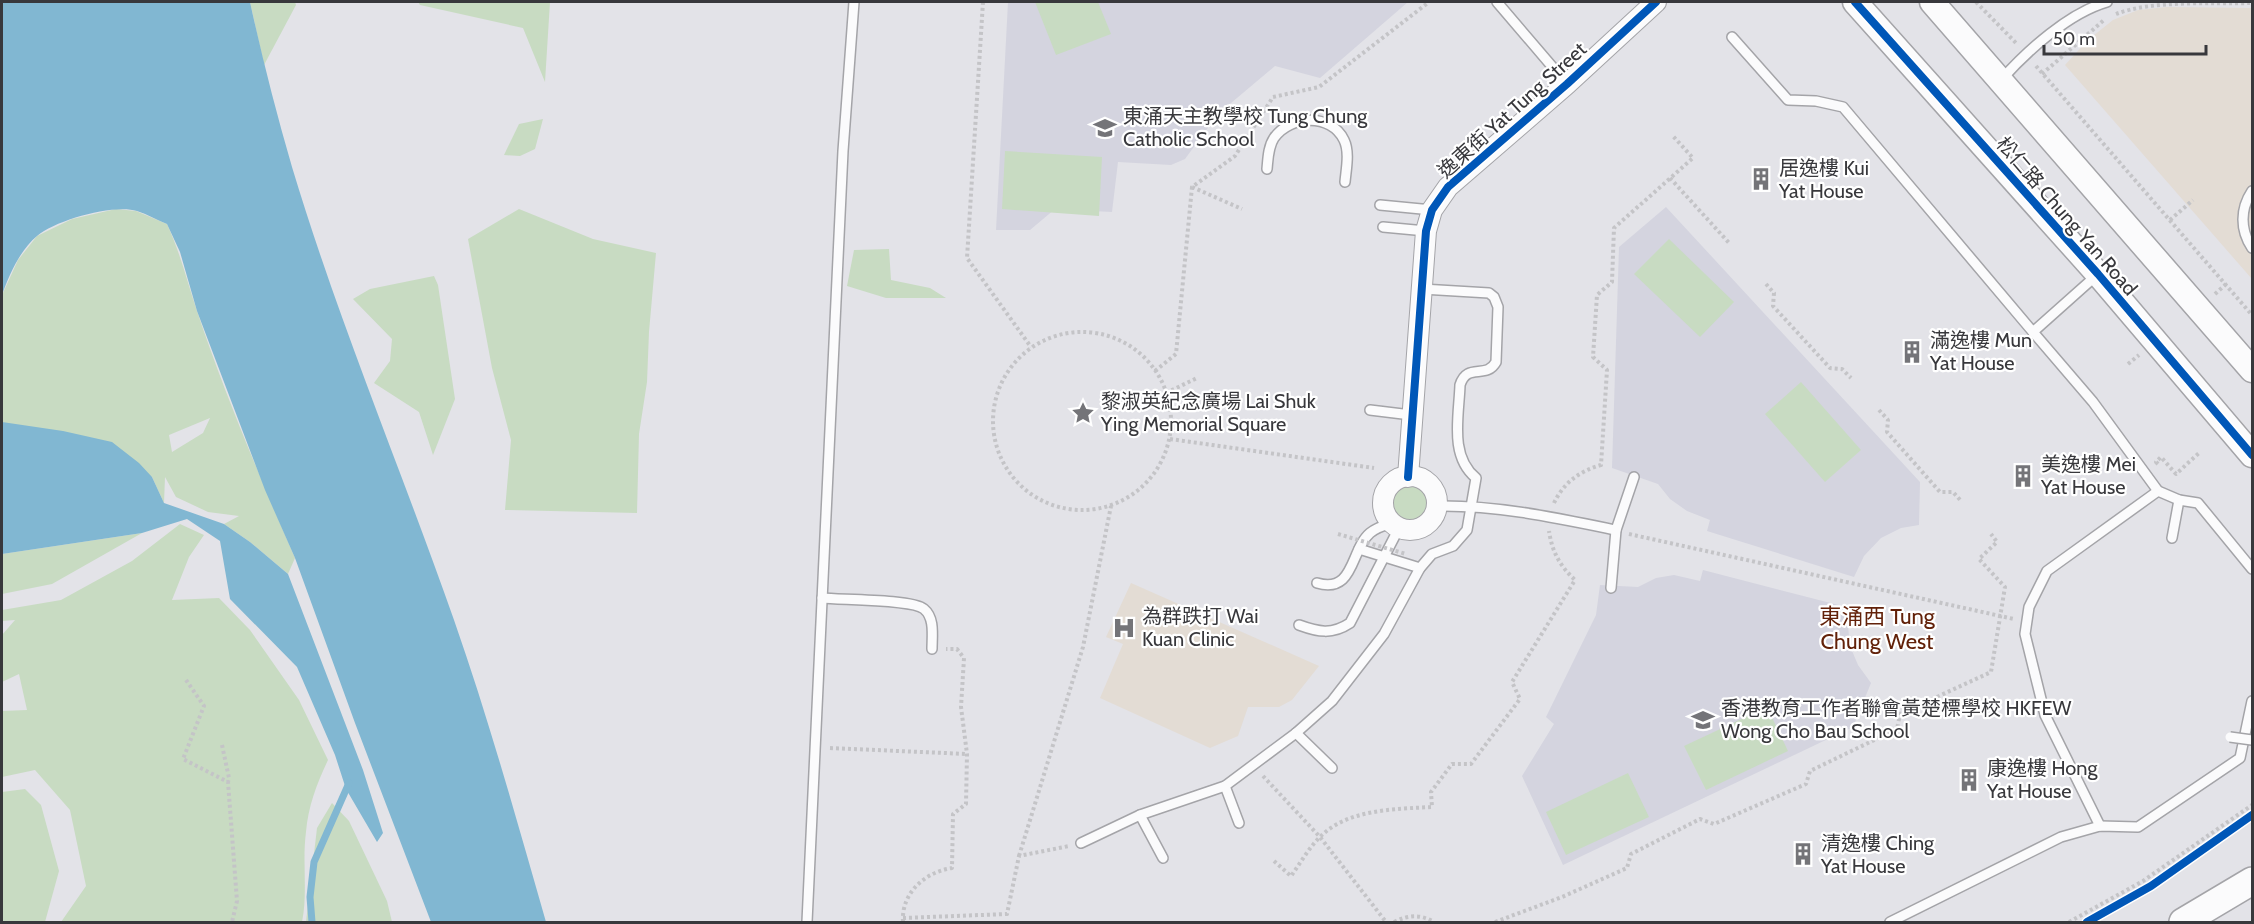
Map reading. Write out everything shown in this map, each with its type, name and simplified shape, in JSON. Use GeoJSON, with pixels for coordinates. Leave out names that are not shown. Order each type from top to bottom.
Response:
{"type":"FeatureCollection","features":[{"type":"Feature","properties":{"kind":"main road"},"geometry":{"type":"LineString","coordinates":[[2183,922],[2253,881]]}},
{"type":"Feature","properties":{"kind":"street","name":"逸東街 Yat Tung Street"},"geometry":{"type":"LineString","coordinates":[[1408,477],[1426,231],[1432,210],[1448,187],[1567,84],[1656,2]]}},
{"type":"Feature","properties":{"kind":"street","name":"松仁路 Chung Yan Road"},"geometry":{"type":"LineString","coordinates":[[1855,2],[2098,274],[2154,342],[2253,454]]}},
{"type":"Feature","properties":{"kind":"street","name":"松仁路 Chung Yan Road"},"geometry":{"type":"LineString","coordinates":[[1932,2],[2253,370]]}},
{"type":"Feature","properties":{"kind":"street"},"geometry":{"type":"LineString","coordinates":[[1408,477],[1423,480],[1429,485],[1437,498],[1437,506],[1435,514],[1424,526],[1407,530],[1396,525],[1384,508],[1387,491],[1399,479],[1408,477]]}},
{"type":"Feature","properties":{"kind":"lane"},"geometry":{"type":"LineString","coordinates":[[807,922],[843,151],[855,2]]}},
{"type":"Feature","properties":{"kind":"lane"},"geometry":{"type":"LineString","coordinates":[[1497,2],[1567,84]]}},
{"type":"Feature","properties":{"kind":"lane"},"geometry":{"type":"LineString","coordinates":[[2000,81],[2025,52],[2093,6],[2107,2]]}},
{"type":"Feature","properties":{"kind":"lane"},"geometry":{"type":"LineString","coordinates":[[1732,37],[1788,100],[1816,101],[1843,107],[2093,402],[2158,491],[2178,500],[2198,503],[2253,569]]}},
{"type":"Feature","properties":{"kind":"lane"},"geometry":{"type":"LineString","coordinates":[[1267,169],[1268,153],[1273,140],[1282,129],[1295,122],[1310,120],[1324,123],[1335,129],[1345,141],[1347,153],[1345,182]]}},
{"type":"Feature","properties":{"kind":"lane"},"geometry":{"type":"LineString","coordinates":[[2253,191],[2244,207],[2243,225],[2248,242],[2253,248]]}},
{"type":"Feature","properties":{"kind":"lane"},"geometry":{"type":"LineString","coordinates":[[1380,206],[1432,210]]}},
{"type":"Feature","properties":{"kind":"lane"},"geometry":{"type":"LineString","coordinates":[[1383,227],[1426,231]]}},
{"type":"Feature","properties":{"kind":"lane"},"geometry":{"type":"LineString","coordinates":[[2032,332],[2098,274]]}},
{"type":"Feature","properties":{"kind":"lane"},"geometry":{"type":"LineString","coordinates":[[1081,843],[1140,815],[1225,786],[1296,733],[1332,701],[1384,634],[1420,568],[1432,554],[1452,546],[1467,530],[1476,478],[1464,466],[1460,454],[1458,440],[1460,385],[1463,376],[1470,372],[1492,368],[1496,362],[1497,302],[1489,293],[1422,289]]}},
{"type":"Feature","properties":{"kind":"lane"},"geometry":{"type":"LineString","coordinates":[[1370,410],[1411,415]]}},
{"type":"Feature","properties":{"kind":"lane"},"geometry":{"type":"LineString","coordinates":[[1611,588],[1616,530],[1634,477]]}},
{"type":"Feature","properties":{"kind":"lane"},"geometry":{"type":"LineString","coordinates":[[2100,826],[2045,715],[2025,634],[2029,607],[2047,571],[2158,491]]}},
{"type":"Feature","properties":{"kind":"lane"},"geometry":{"type":"LineString","coordinates":[[2172,538],[2178,500]]}},
{"type":"Feature","properties":{"kind":"lane"},"geometry":{"type":"LineString","coordinates":[[1437,506],[1471,507],[1550,517],[1616,530]]}},
{"type":"Feature","properties":{"kind":"lane"},"geometry":{"type":"LineString","coordinates":[[1317,583],[1333,585],[1341,582],[1370,533],[1396,525]]}},
{"type":"Feature","properties":{"kind":"lane"},"geometry":{"type":"LineString","coordinates":[[1299,625],[1318,632],[1329,632],[1341,629],[1350,623],[1383,560],[1396,525]]}},
{"type":"Feature","properties":{"kind":"lane"},"geometry":{"type":"LineString","coordinates":[[1359,549],[1383,560],[1420,568]]}},
{"type":"Feature","properties":{"kind":"lane"},"geometry":{"type":"LineString","coordinates":[[822,598],[909,603],[924,609],[932,622],[933,649]]}},
{"type":"Feature","properties":{"kind":"lane"},"geometry":{"type":"LineString","coordinates":[[1890,922],[2061,837],[2100,826],[2138,827],[2240,758],[2253,701]]}},
{"type":"Feature","properties":{"kind":"lane"},"geometry":{"type":"LineString","coordinates":[[1296,733],[1332,768]]}},
{"type":"Feature","properties":{"kind":"lane"},"geometry":{"type":"LineString","coordinates":[[2230,737],[2253,740]]}},
{"type":"Feature","properties":{"kind":"lane"},"geometry":{"type":"LineString","coordinates":[[1225,786],[1239,823]]}},
{"type":"Feature","properties":{"kind":"lane"},"geometry":{"type":"LineString","coordinates":[[1140,815],[1163,858]]}},
{"type":"Feature","properties":{"kind":"path"},"geometry":{"type":"LineString","coordinates":[[983,2],[966,258],[1031,347]]}},
{"type":"Feature","properties":{"kind":"path"},"geometry":{"type":"LineString","coordinates":[[1976,2],[2025,52],[2253,315]]}},
{"type":"Feature","properties":{"kind":"path"},"geometry":{"type":"LineString","coordinates":[[2042,74],[2105,20],[2126,10],[2170,4],[2253,3]]}},
{"type":"Feature","properties":{"kind":"path"},"geometry":{"type":"LineString","coordinates":[[1601,465],[1607,370],[1593,357],[1597,295],[1612,282],[1614,228],[1693,158],[1672,135]]}},
{"type":"Feature","properties":{"kind":"path"},"geometry":{"type":"LineString","coordinates":[[1670,178],[1730,244]]}},
{"type":"Feature","properties":{"kind":"path"},"geometry":{"type":"LineString","coordinates":[[1192,187],[1242,209]]}},
{"type":"Feature","properties":{"kind":"path"},"geometry":{"type":"LineString","coordinates":[[2170,220],[2193,200]]}},
{"type":"Feature","properties":{"kind":"path"},"geometry":{"type":"LineString","coordinates":[[1766,284],[1774,293],[1773,306],[1830,368],[1842,369],[1851,378]]}},
{"type":"Feature","properties":{"kind":"path"},"geometry":{"type":"LineString","coordinates":[[2198,307],[2226,284]]}},
{"type":"Feature","properties":{"kind":"path"},"geometry":{"type":"LineString","coordinates":[[1085,332],[1115,338],[1142,354],[1161,378],[1171,408],[1170,439],[1159,467],[1138,491],[1111,506],[1080,510],[1052,505],[1028,492],[1008,472],[996,446],[992,419],[997,391],[1011,367],[1031,347],[1057,335],[1085,332]]}},
{"type":"Feature","properties":{"kind":"path"},"geometry":{"type":"LineString","coordinates":[[2128,364],[2154,342]]}},
{"type":"Feature","properties":{"kind":"path"},"geometry":{"type":"LineString","coordinates":[[1166,393],[1197,378]]}},
{"type":"Feature","properties":{"kind":"path"},"geometry":{"type":"LineString","coordinates":[[1879,410],[1888,420],[1887,432],[1940,492],[1953,492],[1962,502]]}},
{"type":"Feature","properties":{"kind":"path"},"geometry":{"type":"LineString","coordinates":[[1170,439],[1374,468]]}},
{"type":"Feature","properties":{"kind":"path"},"geometry":{"type":"LineString","coordinates":[[2163,470],[2156,462],[2161,457],[2176,474],[2199,453]]}},
{"type":"Feature","properties":{"kind":"path"},"geometry":{"type":"LineString","coordinates":[[933,649],[957,649],[964,658],[961,706],[967,754],[966,804],[953,814],[952,868],[932,873],[915,886],[905,906],[903,920],[1007,915],[1019,856],[1083,647],[1111,506]]}},
{"type":"Feature","properties":{"kind":"path"},"geometry":{"type":"LineString","coordinates":[[1622,514],[1630,518],[1629,534],[2027,621]]}},
{"type":"Feature","properties":{"kind":"path"},"geometry":{"type":"LineString","coordinates":[[1338,534],[1406,555]]}},
{"type":"Feature","properties":{"kind":"path"},"geometry":{"type":"LineString","coordinates":[[1495,922],[1562,897],[1627,868],[1631,854],[1700,819],[1714,824],[1806,784],[1810,771],[1897,729],[1900,714],[1991,672],[2005,587],[1979,558],[1997,542],[1990,534]]}},
{"type":"Feature","properties":{"kind":"path"},"geometry":{"type":"LineString","coordinates":[[1274,861],[1292,876],[1320,837],[1340,822],[1395,809],[1432,807],[1431,792],[1452,764],[1471,764],[1520,699],[1512,682],[1575,580]]}},
{"type":"Feature","properties":{"kind":"path"},"geometry":{"type":"LineString","coordinates":[[186,680],[204,706],[183,759],[228,782]]}},
{"type":"Feature","properties":{"kind":"path"},"geometry":{"type":"LineString","coordinates":[[222,745],[229,778],[237,901],[232,922]]}},
{"type":"Feature","properties":{"kind":"path"},"geometry":{"type":"LineString","coordinates":[[816,747],[967,754]]}},
{"type":"Feature","properties":{"kind":"path"},"geometry":{"type":"LineString","coordinates":[[1253,766],[1320,837],[1386,922]]}},
{"type":"Feature","properties":{"kind":"path"},"geometry":{"type":"LineString","coordinates":[[2069,922],[2143,881],[2253,805]]}},
{"type":"Feature","properties":{"kind":"path"},"geometry":{"type":"LineString","coordinates":[[2087,922],[2151,886],[2253,815]]}},
{"type":"Feature","properties":{"kind":"path"},"geometry":{"type":"LineString","coordinates":[[1019,856],[1081,843]]}},
{"type":"Feature","properties":{"kind":"path"},"geometry":{"type":"LineString","coordinates":[[1394,922],[1408,916],[1434,922]]}},
{"type":"Feature","properties":{"kind":"shaded area","name":"東涌天主教學校 Tung Chung Catholic School"},"geometry":{"type":"Polygon","coordinates":[[[1008,2],[1408,2],[1320,78],[1275,66],[1218,114],[1185,159],[1171,165],[1118,162],[1112,212],[1055,209],[1030,230],[996,230],[1008,2]]]}},
{"type":"Feature","properties":{"kind":"shaded area"},"geometry":{"type":"Polygon","coordinates":[[[2167,7],[2252,8],[2252,279],[2065,65],[2088,40],[2113,20],[2138,10],[2167,7]]]}},
{"type":"Feature","properties":{"kind":"shaded area"},"geometry":{"type":"Polygon","coordinates":[[[1666,207],[1920,482],[1919,525],[1901,528],[1881,538],[1864,556],[1854,577],[1707,531],[1710,520],[1687,511],[1670,499],[1658,484],[1612,468],[1619,247],[1666,207]]]}},
{"type":"Feature","properties":{"kind":"shaded area","name":"香港教育工作者聯會黃楚標學校 HKFEW Wong Cho Bau School"},"geometry":{"type":"Polygon","coordinates":[[[1703,570],[1850,608],[1848,626],[1850,646],[1858,665],[1871,683],[1853,727],[1563,865],[1522,776],[1554,724],[1546,717],[1596,615],[1600,585],[1638,587],[1656,578],[1674,575],[1700,581],[1703,570]]]}},
{"type":"Feature","properties":{"kind":"shaded area"},"geometry":{"type":"Polygon","coordinates":[[[1131,583],[1319,666],[1292,700],[1279,707],[1248,707],[1238,736],[1210,748],[1100,698],[1123,644],[1106,637],[1131,583]]]}},
{"type":"Feature","properties":{"kind":"green space"},"geometry":{"type":"Polygon","coordinates":[[[250,2],[295,2],[296,5],[264,65],[250,2]]]}},
{"type":"Feature","properties":{"kind":"green space"},"geometry":{"type":"Polygon","coordinates":[[[418,2],[550,2],[545,82],[523,28],[420,5],[418,2]]]}},
{"type":"Feature","properties":{"kind":"green space"},"geometry":{"type":"Polygon","coordinates":[[[1035,2],[1098,2],[1111,34],[1056,55],[1035,2]]]}},
{"type":"Feature","properties":{"kind":"green space"},"geometry":{"type":"Polygon","coordinates":[[[543,119],[535,149],[520,156],[504,155],[519,124],[543,119]]]}},
{"type":"Feature","properties":{"kind":"green space"},"geometry":{"type":"Polygon","coordinates":[[[1005,151],[1102,157],[1099,216],[1002,209],[1005,151]]]}},
{"type":"Feature","properties":{"kind":"green space"},"geometry":{"type":"Polygon","coordinates":[[[116,209],[136,211],[167,224],[231,405],[295,558],[288,574],[250,542],[224,524],[239,516],[208,512],[176,497],[165,477],[164,503],[152,477],[2,422],[2,295],[18,260],[37,236],[72,219],[116,209]],[[210,418],[169,435],[172,452],[203,433],[210,418]]]}},
{"type":"Feature","properties":{"kind":"green space"},"geometry":{"type":"Polygon","coordinates":[[[519,209],[593,239],[656,253],[647,382],[639,434],[637,513],[505,510],[511,440],[492,368],[468,239],[519,209]]]}},
{"type":"Feature","properties":{"kind":"green space"},"geometry":{"type":"Polygon","coordinates":[[[1669,239],[1734,302],[1700,337],[1634,274],[1669,239]]]}},
{"type":"Feature","properties":{"kind":"green space"},"geometry":{"type":"Polygon","coordinates":[[[889,249],[891,280],[930,288],[946,298],[886,298],[847,286],[854,250],[889,249]]]}},
{"type":"Feature","properties":{"kind":"green space"},"geometry":{"type":"Polygon","coordinates":[[[434,276],[438,285],[455,399],[433,455],[419,412],[374,383],[390,361],[392,339],[353,299],[370,289],[434,276]]]}},
{"type":"Feature","properties":{"kind":"green space"},"geometry":{"type":"Polygon","coordinates":[[[1801,382],[1861,450],[1825,482],[1765,414],[1801,382]]]}},
{"type":"Feature","properties":{"kind":"green space"},"geometry":{"type":"Polygon","coordinates":[[[1411,483],[1419,484],[1426,489],[1431,496],[1431,512],[1426,519],[1419,524],[1411,525],[1403,524],[1396,519],[1391,512],[1390,504],[1391,496],[1396,489],[1403,484],[1411,483]]]}},
{"type":"Feature","properties":{"kind":"green space"},"geometry":{"type":"Polygon","coordinates":[[[180,524],[204,535],[189,557],[172,600],[219,598],[250,630],[299,700],[328,760],[314,795],[307,823],[305,900],[302,922],[61,922],[86,886],[70,810],[35,770],[2,777],[2,711],[27,710],[19,674],[2,682],[2,635],[15,620],[2,621],[2,610],[61,600],[132,561],[180,524]]]}},
{"type":"Feature","properties":{"kind":"green space"},"geometry":{"type":"Polygon","coordinates":[[[142,533],[52,584],[2,594],[2,554],[142,533]]]}},
{"type":"Feature","properties":{"kind":"green space"},"geometry":{"type":"Polygon","coordinates":[[[1767,707],[1788,751],[1706,790],[1684,746],[1767,707]]]}},
{"type":"Feature","properties":{"kind":"green space"},"geometry":{"type":"Polygon","coordinates":[[[1628,773],[1649,817],[1566,855],[1546,812],[1628,773]]]}},
{"type":"Feature","properties":{"kind":"green space"},"geometry":{"type":"Polygon","coordinates":[[[25,789],[41,805],[59,871],[45,922],[2,922],[2,792],[25,789]]]}},
{"type":"Feature","properties":{"kind":"green space"},"geometry":{"type":"Polygon","coordinates":[[[332,803],[349,821],[387,901],[392,922],[306,922],[317,828],[332,803]]]}},
{"type":"Feature","properties":{"kind":"water"},"geometry":{"type":"Polygon","coordinates":[[[2,2],[250,2],[280,126],[310,224],[349,338],[434,563],[467,658],[546,922],[431,922],[295,558],[265,490],[197,311],[180,252],[167,224],[141,212],[127,209],[85,215],[57,224],[37,236],[25,248],[2,295],[2,2]]]}},
{"type":"Feature","properties":{"kind":"water"},"geometry":{"type":"Polygon","coordinates":[[[2,422],[63,431],[112,442],[139,463],[152,477],[164,503],[224,524],[250,542],[288,574],[363,770],[383,833],[377,842],[346,789],[335,755],[297,667],[230,599],[220,541],[187,519],[142,533],[2,554],[2,422]]]}},
{"type":"Feature","properties":{"kind":"waterway"},"geometry":{"type":"LineString","coordinates":[[312,922],[310,897],[314,862],[349,783]]}},
{"type":"Feature","properties":{"kind":"cycle path"},"geometry":{"type":"LineString","coordinates":[[1408,477],[1426,231],[1432,210],[1448,187],[1567,84],[1656,2]]}},
{"type":"Feature","properties":{"kind":"cycle path"},"geometry":{"type":"LineString","coordinates":[[1855,2],[2098,274],[2252,455]]}},
{"type":"Feature","properties":{"kind":"cycle path"},"geometry":{"type":"LineString","coordinates":[[2087,922],[2151,886],[2252,815]]}},
{"type":"Feature","properties":{"kind":"place","name":"東涌天主教學校 Tung Chung Catholic School"},"geometry":{"type":"Point","coordinates":[1105,128]}},
{"type":"Feature","properties":{"kind":"place","name":"居逸樓 Kui Yat House"},"geometry":{"type":"Point","coordinates":[1761,179]}},
{"type":"Feature","properties":{"kind":"place","name":"滿逸樓 Mun Yat House"},"geometry":{"type":"Point","coordinates":[1912,352]}},
{"type":"Feature","properties":{"kind":"place","name":"黎淑英紀念廣場 Lai Shuk Ying Memorial Square"},"geometry":{"type":"Point","coordinates":[1083,413]}},
{"type":"Feature","properties":{"kind":"place","name":"美逸樓 Mei Yat House"},"geometry":{"type":"Point","coordinates":[2023,476]}},
{"type":"Feature","properties":{"kind":"place","name":"為群跌打 Wai Kuan Clinic"},"geometry":{"type":"Point","coordinates":[1124,628]}},
{"type":"Feature","properties":{"kind":"place","name":"香港教育工作者聯會黃楚標學校 HKFEW Wong Cho Bau School"},"geometry":{"type":"Point","coordinates":[1703,720]}},
{"type":"Feature","properties":{"kind":"place","name":"康逸樓 Hong Yat House"},"geometry":{"type":"Point","coordinates":[1969,780]}},
{"type":"Feature","properties":{"kind":"place","name":"清逸樓 Ching Yat House"},"geometry":{"type":"Point","coordinates":[1803,854]}},
{"type":"Feature","properties":{"kind":"district","name":"東涌西 Tung Chung West"},"geometry":{"type":"Point","coordinates":[1877,628]}}]}
